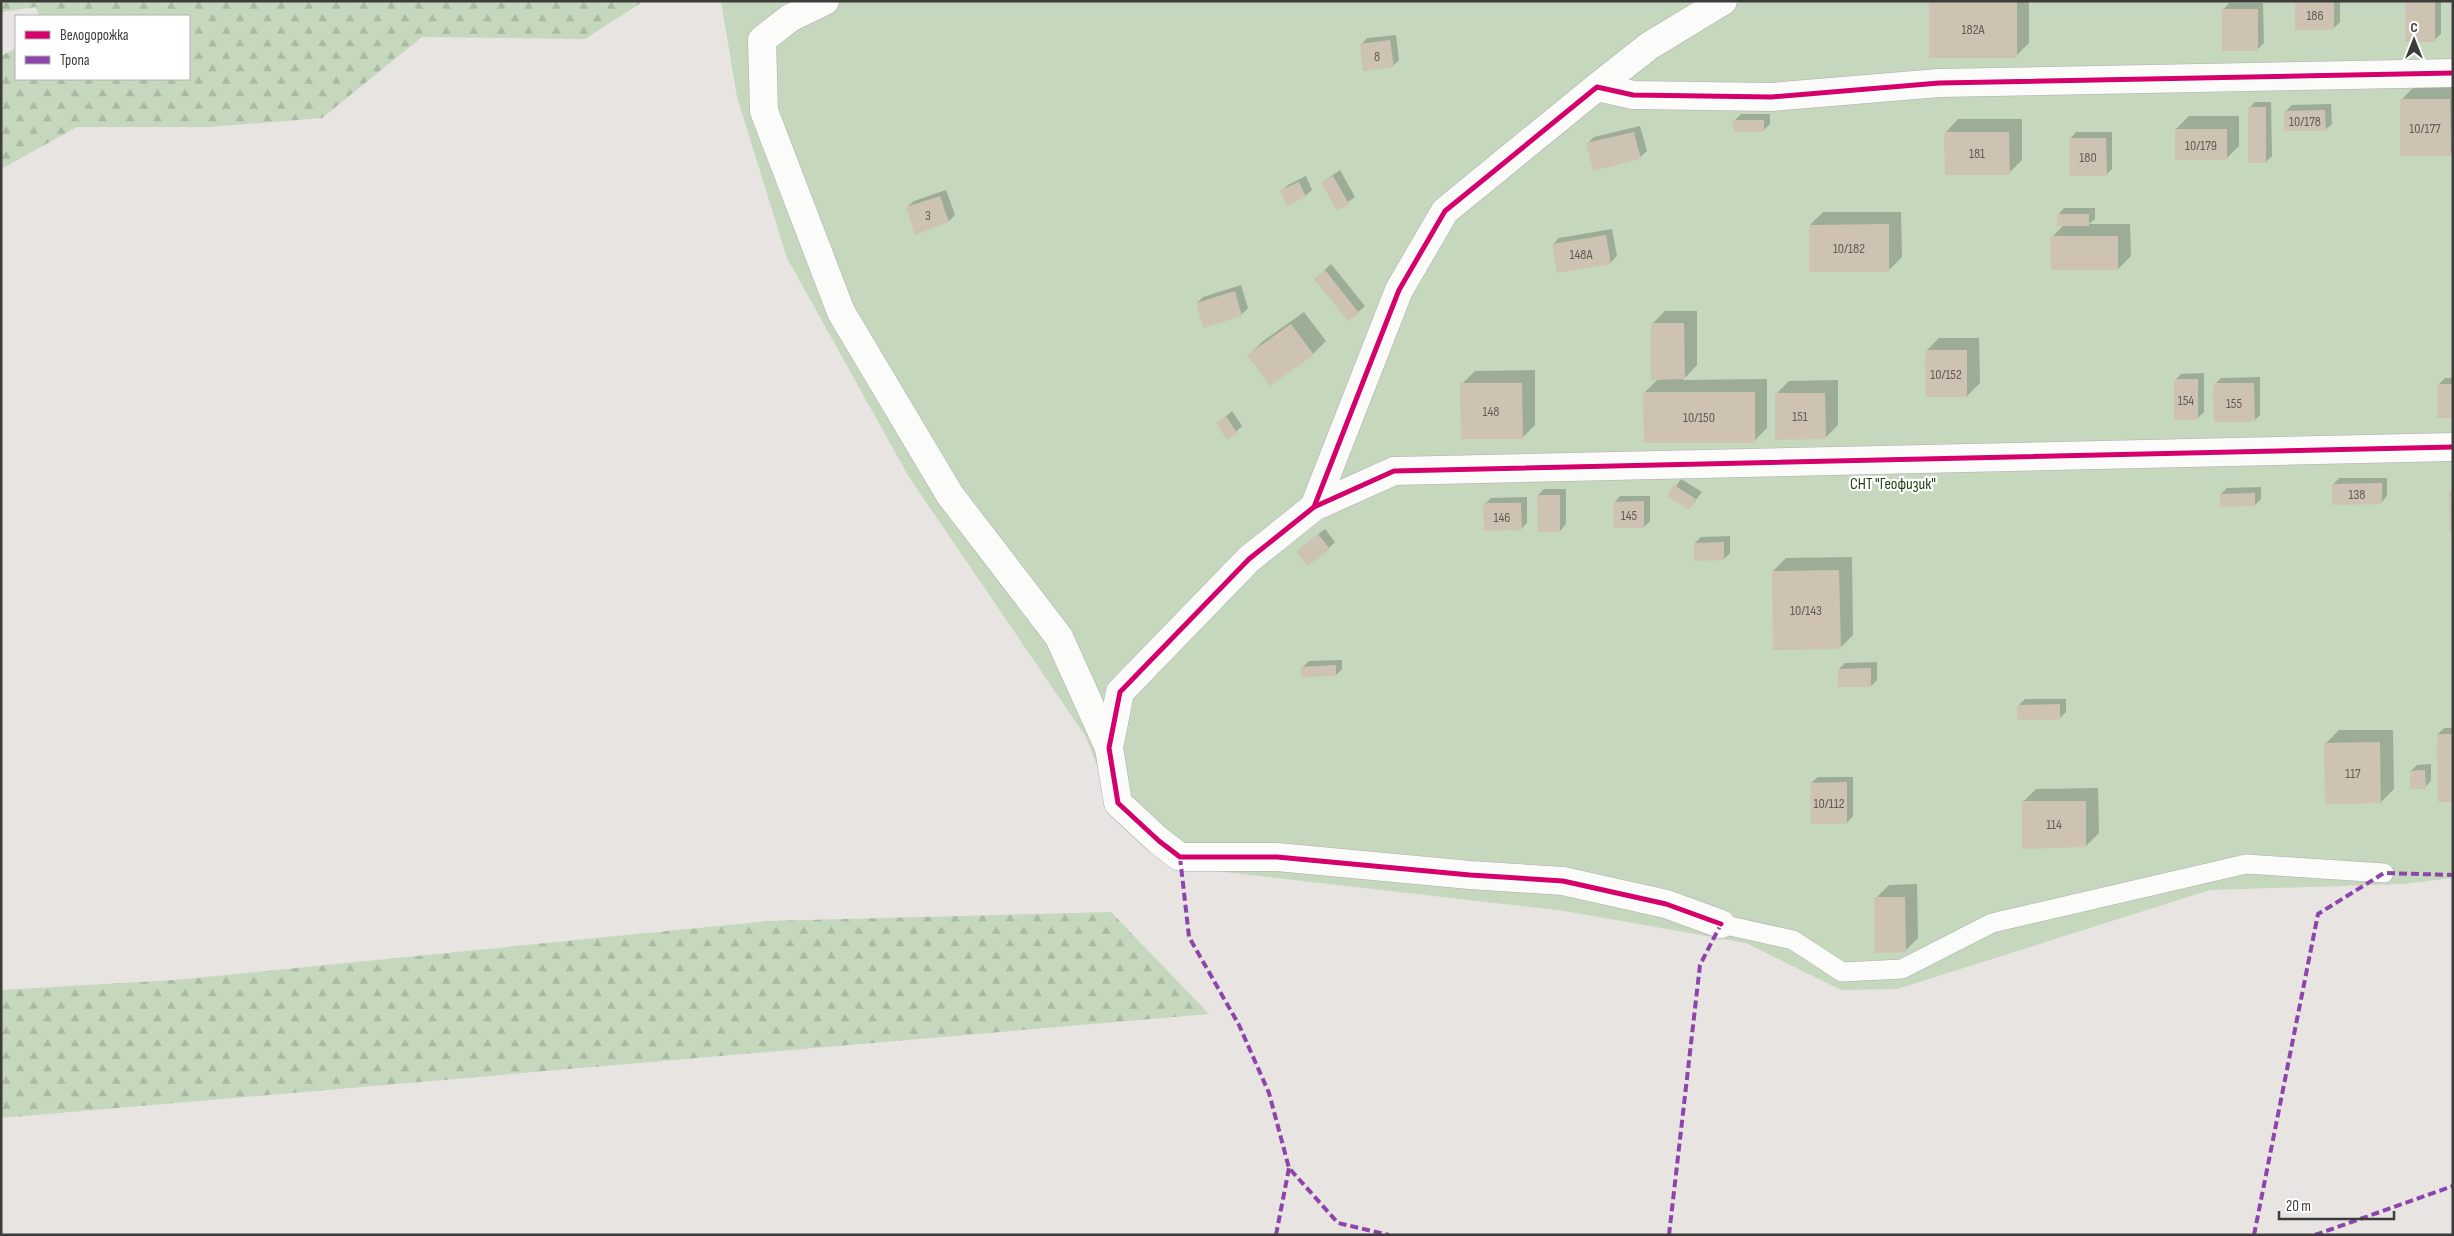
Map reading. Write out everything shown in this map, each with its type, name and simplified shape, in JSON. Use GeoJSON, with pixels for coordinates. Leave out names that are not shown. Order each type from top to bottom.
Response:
{"type":"FeatureCollection","features":[{"type":"Feature","properties":{"kind":"street"},"geometry":{"type":"LineString","coordinates":[[825,1],[790,18],[762,40],[764,111],[841,312],[950,495],[1059,637],[1109,748],[1118,803],[1159,841],[1180,857],[1277,857],[1470,875],[1563,881],[1666,904],[1721,924]]}},
{"type":"Feature","properties":{"kind":"street"},"geometry":{"type":"LineString","coordinates":[[1314,507],[1399,290],[1445,211],[1650,46],[1724,1]]}},
{"type":"Feature","properties":{"kind":"street"},"geometry":{"type":"LineString","coordinates":[[1597,87],[1633,95],[1771,97],[1939,83],[2453,73]]}},
{"type":"Feature","properties":{"kind":"street"},"geometry":{"type":"LineString","coordinates":[[1109,748],[1120,692],[1249,560],[1314,507],[1394,471],[2453,447]]}},
{"type":"Feature","properties":{"kind":"lane"},"geometry":{"type":"LineString","coordinates":[[1721,924],[1793,940],[1842,972],[1902,969],[1992,923],[2246,864],[2384,873]]}},
{"type":"Feature","properties":{"kind":"green space"},"geometry":{"type":"Polygon","coordinates":[[[1,1],[644,1],[585,39],[422,37],[322,118],[209,127],[77,127],[1,169],[1,56],[15,49],[15,80],[190,80],[190,15],[39,15],[36,7],[1,12],[1,1]]]}},
{"type":"Feature","properties":{"kind":"green space","name":"СНТ \"Геофизик\""},"geometry":{"type":"Polygon","coordinates":[[[721,1],[2453,1],[2453,878],[2402,884],[2210,890],[1897,989],[1841,990],[1746,943],[1565,911],[1172,866],[1120,825],[1086,737],[909,477],[787,258],[737,97],[721,1]]]}},
{"type":"Feature","properties":{"kind":"green space"},"geometry":{"type":"Polygon","coordinates":[[[1111,912],[1209,1014],[1,1118],[1,990],[175,980],[768,921],[1111,912]]]}},
{"type":"Feature","properties":{"kind":"building"},"geometry":{"type":"Polygon","coordinates":[[[1929,1],[2017,1],[2017,58],[1929,58],[1929,1]]]}},
{"type":"Feature","properties":{"kind":"building"},"geometry":{"type":"Polygon","coordinates":[[[2295,1],[2334,1],[2334,30],[2295,30],[2295,1]]]}},
{"type":"Feature","properties":{"kind":"building"},"geometry":{"type":"Polygon","coordinates":[[[2405,1],[2435,1],[2435,42],[2405,42],[2405,1]]]}},
{"type":"Feature","properties":{"kind":"building"},"geometry":{"type":"Polygon","coordinates":[[[2222,9],[2258,9],[2258,51],[2222,51],[2222,9]]]}},
{"type":"Feature","properties":{"kind":"building"},"geometry":{"type":"Polygon","coordinates":[[[1390,40],[1394,67],[1363,71],[1360,44],[1390,40]]]}},
{"type":"Feature","properties":{"kind":"building"},"geometry":{"type":"Polygon","coordinates":[[[2400,99],[2450,99],[2451,156],[2400,156],[2400,99]]]}},
{"type":"Feature","properties":{"kind":"building"},"geometry":{"type":"Polygon","coordinates":[[[2248,107],[2266,107],[2266,163],[2248,163],[2248,107]]]}},
{"type":"Feature","properties":{"kind":"building"},"geometry":{"type":"Polygon","coordinates":[[[2325,110],[2326,131],[2284,131],[2284,111],[2325,110]]]}},
{"type":"Feature","properties":{"kind":"building"},"geometry":{"type":"Polygon","coordinates":[[[1733,120],[1764,120],[1764,132],[1734,132],[1733,120]]]}},
{"type":"Feature","properties":{"kind":"building"},"geometry":{"type":"Polygon","coordinates":[[[2175,129],[2227,129],[2227,160],[2175,160],[2175,129]]]}},
{"type":"Feature","properties":{"kind":"building"},"geometry":{"type":"Polygon","coordinates":[[[1634,132],[1641,159],[1593,171],[1586,143],[1634,132]]]}},
{"type":"Feature","properties":{"kind":"building"},"geometry":{"type":"Polygon","coordinates":[[[1944,132],[2009,132],[2010,175],[1945,175],[1944,132]]]}},
{"type":"Feature","properties":{"kind":"building"},"geometry":{"type":"Polygon","coordinates":[[[2069,138],[2106,138],[2107,176],[2069,176],[2069,138]]]}},
{"type":"Feature","properties":{"kind":"building"},"geometry":{"type":"Polygon","coordinates":[[[1333,176],[1349,204],[1337,211],[1321,182],[1333,176]]]}},
{"type":"Feature","properties":{"kind":"building"},"geometry":{"type":"Polygon","coordinates":[[[1299,182],[1306,197],[1287,206],[1280,190],[1299,182]]]}},
{"type":"Feature","properties":{"kind":"building"},"geometry":{"type":"Polygon","coordinates":[[[940,196],[949,222],[915,235],[906,207],[940,196]]]}},
{"type":"Feature","properties":{"kind":"building"},"geometry":{"type":"Polygon","coordinates":[[[2057,214],[2089,214],[2089,226],[2057,226],[2057,214]]]}},
{"type":"Feature","properties":{"kind":"building"},"geometry":{"type":"Polygon","coordinates":[[[1889,224],[1889,272],[1809,272],[1809,225],[1889,224]]]}},
{"type":"Feature","properties":{"kind":"building"},"geometry":{"type":"Polygon","coordinates":[[[1606,235],[1611,264],[1557,273],[1552,244],[1606,235]]]}},
{"type":"Feature","properties":{"kind":"building"},"geometry":{"type":"Polygon","coordinates":[[[2050,236],[2118,236],[2118,270],[2051,270],[2050,236]]]}},
{"type":"Feature","properties":{"kind":"building"},"geometry":{"type":"Polygon","coordinates":[[[1325,270],[1359,313],[1348,321],[1314,279],[1325,270]]]}},
{"type":"Feature","properties":{"kind":"building"},"geometry":{"type":"Polygon","coordinates":[[[1235,291],[1242,316],[1203,328],[1196,303],[1235,291]]]}},
{"type":"Feature","properties":{"kind":"building"},"geometry":{"type":"Polygon","coordinates":[[[1651,323],[1684,323],[1685,379],[1651,380],[1651,323]]]}},
{"type":"Feature","properties":{"kind":"building"},"geometry":{"type":"Polygon","coordinates":[[[1291,324],[1314,355],[1270,386],[1247,355],[1291,324]]]}},
{"type":"Feature","properties":{"kind":"building"},"geometry":{"type":"Polygon","coordinates":[[[1925,350],[1967,350],[1967,397],[1926,397],[1925,350]]]}},
{"type":"Feature","properties":{"kind":"building"},"geometry":{"type":"Polygon","coordinates":[[[2174,379],[2198,379],[2198,420],[2174,420],[2174,379]]]}},
{"type":"Feature","properties":{"kind":"building"},"geometry":{"type":"Polygon","coordinates":[[[1460,383],[1522,383],[1523,439],[1461,439],[1460,383]]]}},
{"type":"Feature","properties":{"kind":"building"},"geometry":{"type":"Polygon","coordinates":[[[2213,383],[2254,383],[2255,422],[2214,422],[2213,383]]]}},
{"type":"Feature","properties":{"kind":"building"},"geometry":{"type":"Polygon","coordinates":[[[2437,384],[2453,384],[2453,418],[2437,418],[2437,384]]]}},
{"type":"Feature","properties":{"kind":"building"},"geometry":{"type":"Polygon","coordinates":[[[1643,392],[1755,392],[1755,443],[1644,443],[1643,392]]]}},
{"type":"Feature","properties":{"kind":"building"},"geometry":{"type":"Polygon","coordinates":[[[1775,393],[1825,393],[1826,439],[1775,440],[1775,393]]]}},
{"type":"Feature","properties":{"kind":"building"},"geometry":{"type":"Polygon","coordinates":[[[1226,416],[1237,433],[1227,440],[1216,423],[1226,416]]]}},
{"type":"Feature","properties":{"kind":"building"},"geometry":{"type":"Polygon","coordinates":[[[2382,483],[2382,504],[2332,505],[2332,484],[2382,483]]]}},
{"type":"Feature","properties":{"kind":"building"},"geometry":{"type":"Polygon","coordinates":[[[1674,485],[1696,499],[1689,510],[1667,496],[1674,485]]]}},
{"type":"Feature","properties":{"kind":"building"},"geometry":{"type":"Polygon","coordinates":[[[2453,490],[2453,531],[2450,531],[2449,491],[2453,490]]]}},
{"type":"Feature","properties":{"kind":"building"},"geometry":{"type":"Polygon","coordinates":[[[2255,493],[2255,506],[2220,507],[2220,494],[2255,493]]]}},
{"type":"Feature","properties":{"kind":"building"},"geometry":{"type":"Polygon","coordinates":[[[1537,495],[1560,495],[1560,532],[1538,532],[1537,495]]]}},
{"type":"Feature","properties":{"kind":"building"},"geometry":{"type":"Polygon","coordinates":[[[1644,501],[1644,528],[1613,528],[1613,502],[1644,501]]]}},
{"type":"Feature","properties":{"kind":"building"},"geometry":{"type":"Polygon","coordinates":[[[1483,503],[1521,503],[1522,530],[1484,531],[1483,503]]]}},
{"type":"Feature","properties":{"kind":"building"},"geometry":{"type":"Polygon","coordinates":[[[1318,534],[1330,549],[1308,566],[1296,552],[1318,534]]]}},
{"type":"Feature","properties":{"kind":"building"},"geometry":{"type":"Polygon","coordinates":[[[1724,542],[1724,560],[1694,561],[1694,543],[1724,542]]]}},
{"type":"Feature","properties":{"kind":"building"},"geometry":{"type":"Polygon","coordinates":[[[1839,570],[1841,649],[1773,650],[1772,571],[1839,570]]]}},
{"type":"Feature","properties":{"kind":"building"},"geometry":{"type":"Polygon","coordinates":[[[1336,665],[1336,676],[1301,677],[1301,667],[1336,665]]]}},
{"type":"Feature","properties":{"kind":"building"},"geometry":{"type":"Polygon","coordinates":[[[1871,668],[1871,687],[1838,687],[1838,669],[1871,668]]]}},
{"type":"Feature","properties":{"kind":"building"},"geometry":{"type":"Polygon","coordinates":[[[2060,704],[2060,720],[2017,720],[2017,705],[2060,704]]]}},
{"type":"Feature","properties":{"kind":"building"},"geometry":{"type":"Polygon","coordinates":[[[2437,734],[2453,734],[2453,802],[2438,802],[2437,734]]]}},
{"type":"Feature","properties":{"kind":"building"},"geometry":{"type":"Polygon","coordinates":[[[2380,742],[2381,803],[2325,804],[2324,743],[2380,742]]]}},
{"type":"Feature","properties":{"kind":"building"},"geometry":{"type":"Polygon","coordinates":[[[2425,770],[2426,789],[2410,789],[2410,771],[2425,770]]]}},
{"type":"Feature","properties":{"kind":"building"},"geometry":{"type":"Polygon","coordinates":[[[1847,782],[1847,824],[1811,824],[1810,783],[1847,782]]]}},
{"type":"Feature","properties":{"kind":"building"},"geometry":{"type":"Polygon","coordinates":[[[2022,801],[2086,801],[2086,847],[2022,849],[2022,801]]]}},
{"type":"Feature","properties":{"kind":"building"},"geometry":{"type":"Polygon","coordinates":[[[1874,897],[1905,897],[1906,952],[1875,953],[1874,897]]]}},
{"type":"Feature","properties":{"kind":"marked path"},"geometry":{"type":"LineString","coordinates":[[1180,857],[1189,937],[1239,1025],[1269,1093],[1289,1168],[1338,1223],[1389,1235]]}},
{"type":"Feature","properties":{"kind":"marked path"},"geometry":{"type":"LineString","coordinates":[[2254,1235],[2318,914],[2384,873],[2453,875]]}},
{"type":"Feature","properties":{"kind":"marked path"},"geometry":{"type":"LineString","coordinates":[[1669,1235],[1700,965],[1721,924]]}},
{"type":"Feature","properties":{"kind":"marked path"},"geometry":{"type":"LineString","coordinates":[[1276,1235],[1289,1168]]}},
{"type":"Feature","properties":{"kind":"marked path"},"geometry":{"type":"LineString","coordinates":[[2315,1235],[2453,1186]]}},
{"type":"Feature","properties":{"kind":"cycle path"},"geometry":{"type":"LineString","coordinates":[[1314,507],[1399,290],[1445,211],[1597,87],[1633,95],[1771,97],[1939,83],[2453,73]]}},
{"type":"Feature","properties":{"kind":"cycle path"},"geometry":{"type":"LineString","coordinates":[[1721,924],[1666,904],[1563,881],[1470,875],[1277,857],[1180,857],[1159,841],[1118,803],[1109,748],[1120,692],[1249,559],[1314,507],[1394,471],[2453,447]]}}]}
